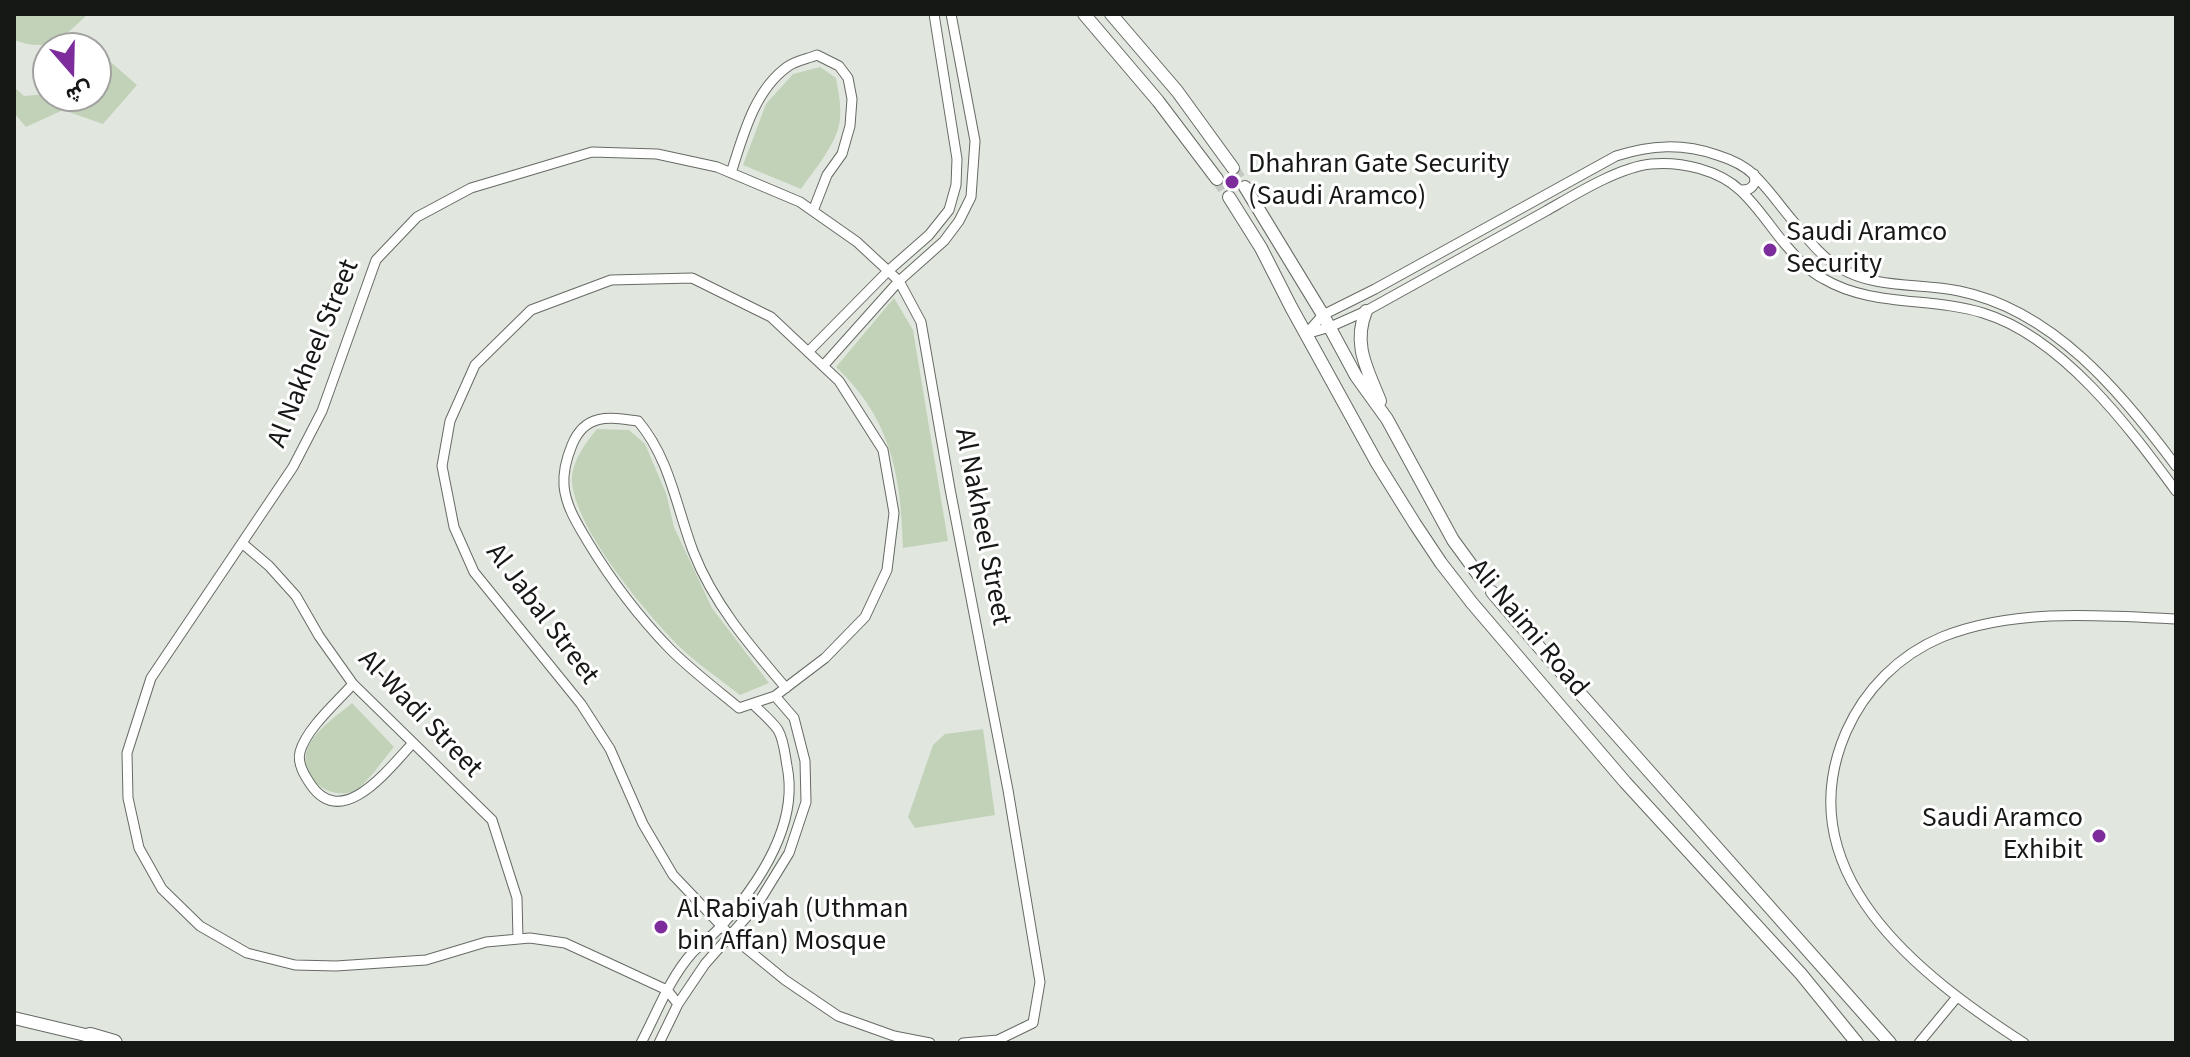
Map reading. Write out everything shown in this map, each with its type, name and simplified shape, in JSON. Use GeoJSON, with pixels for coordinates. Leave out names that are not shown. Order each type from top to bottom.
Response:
{"type":"FeatureCollection","features":[{"type":"Feature","properties":{"kind":"highway"},"geometry":{"type":"LineString","coordinates":[[90,1036],[117,1043]]}},
{"type":"Feature","properties":{"kind":"main road"},"geometry":{"type":"LineString","coordinates":[[1084,14],[1134,70],[1217,179]]}},
{"type":"Feature","properties":{"kind":"main road"},"geometry":{"type":"LineString","coordinates":[[1111,14],[1177,91],[1233,168]]}},
{"type":"Feature","properties":{"kind":"main road"},"geometry":{"type":"LineString","coordinates":[[1201,158],[1215,159],[1219,154],[1217,145]]}},
{"type":"Feature","properties":{"kind":"main road","name":"Ali Naimi Road"},"geometry":{"type":"LineString","coordinates":[[1245,187],[1323,315],[1356,376],[1387,419],[1453,540],[1480,577]]}},
{"type":"Feature","properties":{"kind":"main road"},"geometry":{"type":"LineString","coordinates":[[1237,210],[1240,198],[1246,196],[1254,200]]}},
{"type":"Feature","properties":{"kind":"main road","name":"Ali Naimi Road"},"geometry":{"type":"LineString","coordinates":[[1229,197],[1261,248],[1377,463],[1441,563],[1625,782],[1801,974],[1857,1043]]}},
{"type":"Feature","properties":{"kind":"main road"},"geometry":{"type":"LineString","coordinates":[[1366,311],[1359,333],[1362,354],[1387,419]]}},
{"type":"Feature","properties":{"kind":"main road","name":"Ali Naimi Road"},"geometry":{"type":"LineString","coordinates":[[1492,592],[1890,1043]]}},
{"type":"Feature","properties":{"kind":"main road"},"geometry":{"type":"LineString","coordinates":[[14,1018],[90,1036]]}},
{"type":"Feature","properties":{"kind":"street"},"geometry":{"type":"LineString","coordinates":[[808,352],[888,271],[929,235],[949,210],[956,185],[957,159],[934,14]]}},
{"type":"Feature","properties":{"kind":"street"},"geometry":{"type":"LineString","coordinates":[[823,366],[899,281],[944,241],[971,197],[975,141],[951,14]]}},
{"type":"Feature","properties":{"kind":"street"},"geometry":{"type":"LineString","coordinates":[[731,173],[749,121],[767,86],[789,66],[817,55],[839,66],[848,78],[852,99],[850,126],[842,154],[827,175],[813,211]]}},
{"type":"Feature","properties":{"kind":"street"},"geometry":{"type":"LineString","coordinates":[[1306,334],[1323,315],[1616,156],[1654,146],[1693,148],[1726,158],[1754,174],[1814,246],[1841,268],[1879,281],[1960,291],[1998,303],[2031,319],[2079,354],[2133,411],[2176,466]]}},
{"type":"Feature","properties":{"kind":"street","name":"Al Nakheel Street"},"geometry":{"type":"LineString","coordinates":[[678,1004],[667,990],[565,943],[530,938],[486,942],[426,960],[336,966],[295,965],[247,953],[200,926],[162,889],[139,848],[128,798],[127,753],[151,678],[293,467],[322,411],[376,260],[417,217],[471,188],[592,152],[657,154],[717,167],[800,202],[857,242],[899,281],[921,322],[1008,790],[1040,982],[1033,1023],[998,1040],[963,1043]]}},
{"type":"Feature","properties":{"kind":"street"},"geometry":{"type":"LineString","coordinates":[[1306,334],[1366,311],[1579,193],[1629,169],[1647,164],[1696,168],[1713,173],[1741,190],[1802,263],[1828,282],[1854,292],[1982,312],[2026,333],[2070,365],[2125,425],[2176,491]]}},
{"type":"Feature","properties":{"kind":"street"},"geometry":{"type":"LineString","coordinates":[[1741,190],[1752,187],[1754,174]]}},
{"type":"Feature","properties":{"kind":"street"},"geometry":{"type":"LineString","coordinates":[[1802,263],[1802,249],[1814,246]]}},
{"type":"Feature","properties":{"kind":"street","name":"Al Jabal Street"},"geometry":{"type":"LineString","coordinates":[[730,935],[673,875],[643,824],[610,749],[581,704],[474,572],[454,527],[442,466],[450,421],[475,365],[531,310],[611,280],[692,278],[771,317],[839,381],[883,450],[894,513],[887,570],[865,617],[825,658],[775,696],[753,704]]}},
{"type":"Feature","properties":{"kind":"street"},"geometry":{"type":"LineString","coordinates":[[641,1043],[667,990],[691,954],[743,900],[769,860],[782,833],[789,776],[778,730],[753,704],[739,708],[671,650],[634,608],[572,516],[564,486],[567,459],[578,431],[594,419],[618,418],[638,421],[650,435],[671,480],[693,552],[718,603],[786,688]]}},
{"type":"Feature","properties":{"kind":"street","name":"Al-Wadi Street"},"geometry":{"type":"LineString","coordinates":[[242,543],[269,566],[296,596],[319,636],[353,684],[492,820],[517,898],[518,939]]}},
{"type":"Feature","properties":{"kind":"street"},"geometry":{"type":"LineString","coordinates":[[2024,1043],[1957,997],[1921,966],[1878,924],[1853,888],[1833,828],[1832,786],[1842,741],[1870,691],[1900,661],[1921,646],[1960,630],[1998,622],[2096,614],[2176,618]]}},
{"type":"Feature","properties":{"kind":"street"},"geometry":{"type":"LineString","coordinates":[[353,684],[307,735],[299,753],[300,766],[321,796],[341,802],[363,794],[412,744]]}},
{"type":"Feature","properties":{"kind":"street"},"geometry":{"type":"LineString","coordinates":[[659,1043],[678,1004],[705,964],[757,905],[789,853],[806,802],[805,761],[794,718],[775,696]]}},
{"type":"Feature","properties":{"kind":"street"},"geometry":{"type":"LineString","coordinates":[[730,935],[785,980],[838,1016],[894,1036],[930,1043]]}},
{"type":"Feature","properties":{"kind":"street"},"geometry":{"type":"LineString","coordinates":[[1919,1043],[1957,997]]}},
{"type":"Feature","properties":{"kind":"green space"},"geometry":{"type":"Polygon","coordinates":[[[14,14],[88,14],[68,32],[32,32],[32,44],[14,40],[14,14]]]}},
{"type":"Feature","properties":{"kind":"green space"},"geometry":{"type":"Polygon","coordinates":[[[112,63],[137,85],[103,124],[69,112],[112,112],[112,63]]]}},
{"type":"Feature","properties":{"kind":"green space"},"geometry":{"type":"Polygon","coordinates":[[[820,67],[836,78],[839,123],[827,152],[801,189],[743,165],[766,104],[793,74],[820,67]]]}},
{"type":"Feature","properties":{"kind":"green space"},"geometry":{"type":"Polygon","coordinates":[[[14,87],[24,96],[32,95],[32,112],[59,112],[26,127],[14,113],[14,87]]]}},
{"type":"Feature","properties":{"kind":"green space"},"geometry":{"type":"Polygon","coordinates":[[[894,298],[913,330],[948,541],[903,548],[895,472],[881,428],[855,387],[836,367],[894,298]]]}},
{"type":"Feature","properties":{"kind":"green space"},"geometry":{"type":"Polygon","coordinates":[[[597,429],[629,430],[645,444],[666,493],[674,527],[712,608],[769,683],[740,695],[703,667],[651,615],[600,548],[586,524],[572,483],[576,461],[597,429]]]}},
{"type":"Feature","properties":{"kind":"green space"},"geometry":{"type":"Polygon","coordinates":[[[352,703],[394,747],[356,790],[347,793],[328,791],[308,772],[306,754],[319,732],[352,703]]]}},
{"type":"Feature","properties":{"kind":"green space"},"geometry":{"type":"Polygon","coordinates":[[[983,729],[995,815],[915,828],[908,817],[933,745],[945,734],[983,729]]]}},
{"type":"Feature","properties":{"kind":"tunnel"},"geometry":{"type":"LineString","coordinates":[[1233,168],[1245,187]]}},
{"type":"Feature","properties":{"kind":"tunnel"},"geometry":{"type":"LineString","coordinates":[[1217,179],[1229,197]]}},
{"type":"Feature","properties":{"kind":"place","name":"Dhahran Gate Security (Saudi Aramco)"},"geometry":{"type":"Point","coordinates":[1232,182]}},
{"type":"Feature","properties":{"kind":"place","name":"Saudi Aramco Security"},"geometry":{"type":"Point","coordinates":[1770,250]}},
{"type":"Feature","properties":{"kind":"place","name":"Saudi Aramco Exhibit"},"geometry":{"type":"Point","coordinates":[2099,836]}},
{"type":"Feature","properties":{"kind":"place","name":"Al Rabiyah (Uthman bin Affan) Mosque"},"geometry":{"type":"Point","coordinates":[661,927]}}]}
